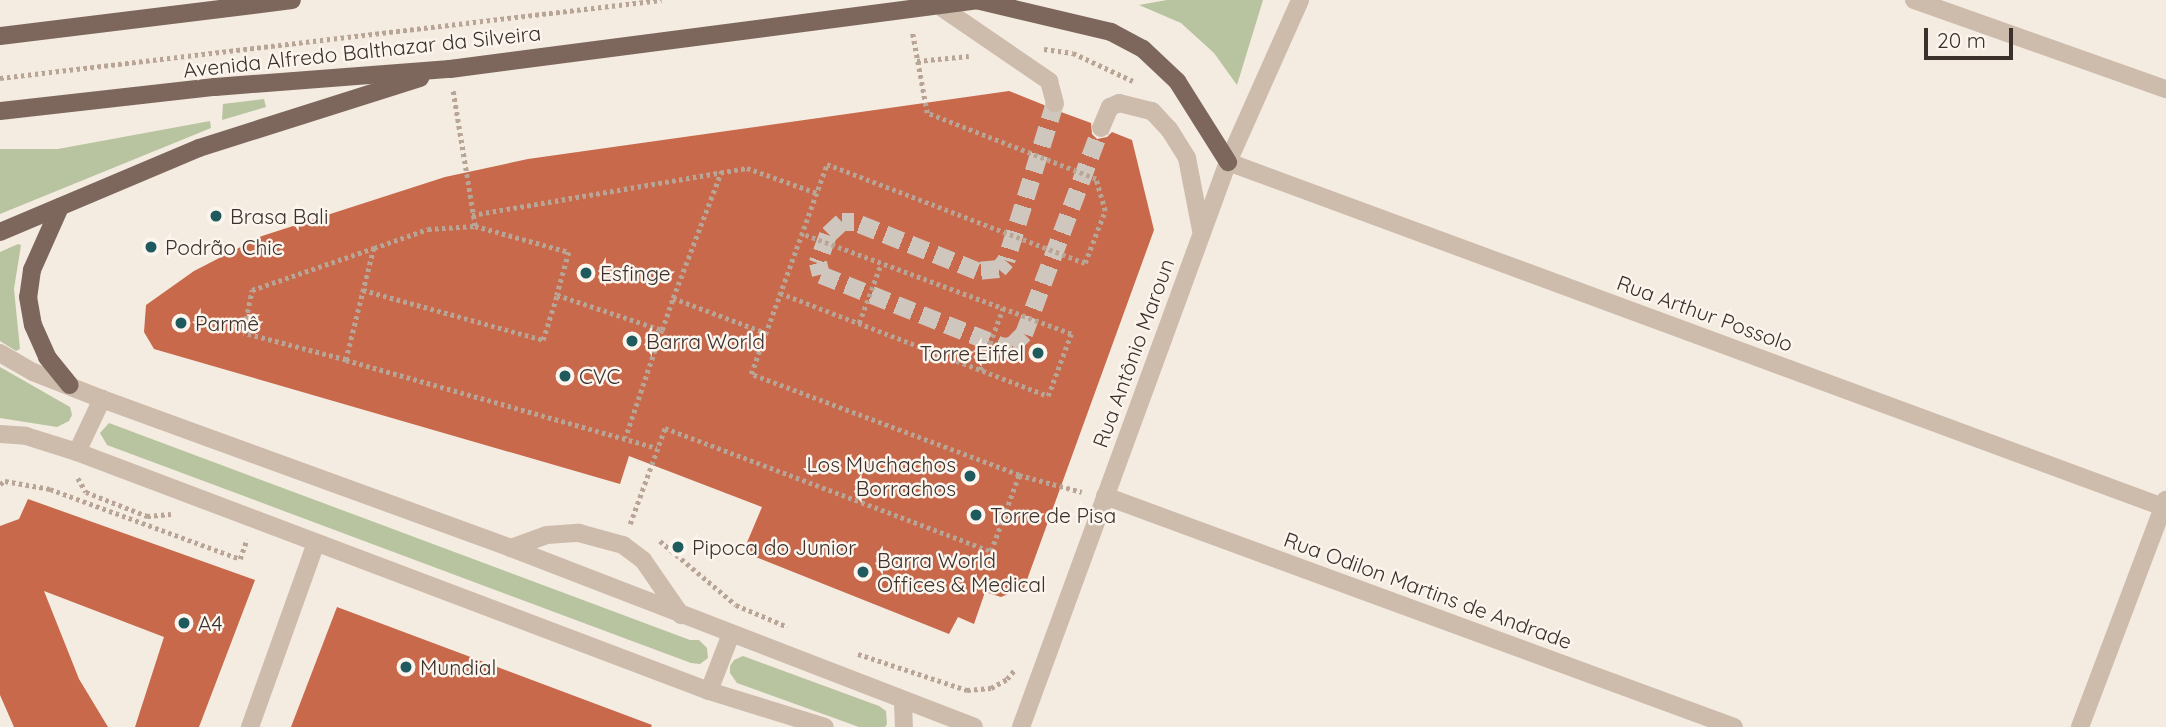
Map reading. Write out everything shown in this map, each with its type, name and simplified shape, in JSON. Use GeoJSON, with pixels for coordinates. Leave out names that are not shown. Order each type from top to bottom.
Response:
{"type":"FeatureCollection","features":[{"type":"Feature","properties":{"kind":"main road"},"geometry":{"type":"LineString","coordinates":[[0,36],[292,0]]}},
{"type":"Feature","properties":{"kind":"main road"},"geometry":{"type":"LineString","coordinates":[[978,0],[1111,32],[1143,49],[1177,81],[1228,162]]}},
{"type":"Feature","properties":{"kind":"main road","name":"Avenida Alfredo Balthazar da Silveira"},"geometry":{"type":"LineString","coordinates":[[0,111],[215,87],[450,69],[907,7],[978,0]]}},
{"type":"Feature","properties":{"kind":"main road"},"geometry":{"type":"LineString","coordinates":[[0,232],[199,148],[450,69]]}},
{"type":"Feature","properties":{"kind":"main road"},"geometry":{"type":"LineString","coordinates":[[61,207],[32,270],[28,297],[33,324],[47,357],[70,384]]}},
{"type":"Feature","properties":{"kind":"street","name":"Rua Antônio Maroun"},"geometry":{"type":"LineString","coordinates":[[1021,727],[1228,162],[1300,0]]}},
{"type":"Feature","properties":{"kind":"street"},"geometry":{"type":"LineString","coordinates":[[1914,0],[2166,89]]}},
{"type":"Feature","properties":{"kind":"street"},"geometry":{"type":"LineString","coordinates":[[938,5],[1049,81],[1055,103]]}},
{"type":"Feature","properties":{"kind":"street"},"geometry":{"type":"LineString","coordinates":[[1101,128],[1110,107],[1119,103],[1152,111],[1169,129],[1187,158],[1201,233]]}},
{"type":"Feature","properties":{"kind":"street","name":"Rua Arthur Possolo"},"geometry":{"type":"LineString","coordinates":[[1228,162],[2165,505]]}},
{"type":"Feature","properties":{"kind":"street"},"geometry":{"type":"LineString","coordinates":[[0,353],[33,372],[70,384],[102,399],[511,548],[974,727]]}},
{"type":"Feature","properties":{"kind":"street"},"geometry":{"type":"LineString","coordinates":[[77,452],[102,399]]}},
{"type":"Feature","properties":{"kind":"street"},"geometry":{"type":"LineString","coordinates":[[0,434],[26,436],[77,452],[709,691],[821,726]]}},
{"type":"Feature","properties":{"kind":"street","name":"Rua Odilon Martins de Andrade"},"geometry":{"type":"LineString","coordinates":[[1105,496],[1734,727]]}},
{"type":"Feature","properties":{"kind":"street"},"geometry":{"type":"LineString","coordinates":[[2080,727],[2165,505]]}},
{"type":"Feature","properties":{"kind":"street"},"geometry":{"type":"LineString","coordinates":[[511,548],[547,534],[579,533],[623,545],[643,560],[681,615]]}},
{"type":"Feature","properties":{"kind":"street"},"geometry":{"type":"LineString","coordinates":[[250,727],[316,543]]}},
{"type":"Feature","properties":{"kind":"street"},"geometry":{"type":"LineString","coordinates":[[709,691],[731,634]]}},
{"type":"Feature","properties":{"kind":"street"},"geometry":{"type":"LineString","coordinates":[[903,701],[904,727]]}},
{"type":"Feature","properties":{"kind":"path"},"geometry":{"type":"LineString","coordinates":[[0,78],[661,0]]}},
{"type":"Feature","properties":{"kind":"path"},"geometry":{"type":"LineString","coordinates":[[907,7],[927,113],[1096,179],[1105,211],[1085,263],[827,164],[751,374],[1019,475],[1105,496]]}},
{"type":"Feature","properties":{"kind":"path"},"geometry":{"type":"LineString","coordinates":[[917,61],[1050,48],[1073,53],[1111,68],[1144,87]]}},
{"type":"Feature","properties":{"kind":"path"},"geometry":{"type":"LineString","coordinates":[[450,69],[475,226]]}},
{"type":"Feature","properties":{"kind":"path"},"geometry":{"type":"LineString","coordinates":[[472,215],[747,168],[817,193]]}},
{"type":"Feature","properties":{"kind":"path"},"geometry":{"type":"LineString","coordinates":[[626,438],[673,299],[721,172]]}},
{"type":"Feature","properties":{"kind":"path"},"geometry":{"type":"LineString","coordinates":[[363,290],[544,340],[569,252],[475,226],[428,229],[252,290],[243,333],[657,448]]}},
{"type":"Feature","properties":{"kind":"path"},"geometry":{"type":"LineString","coordinates":[[780,293],[1048,396],[1072,334],[803,234]]}},
{"type":"Feature","properties":{"kind":"path"},"geometry":{"type":"LineString","coordinates":[[346,360],[374,248]]}},
{"type":"Feature","properties":{"kind":"path"},"geometry":{"type":"LineString","coordinates":[[859,323],[881,264]]}},
{"type":"Feature","properties":{"kind":"path"},"geometry":{"type":"LineString","coordinates":[[558,295],[662,330]]}},
{"type":"Feature","properties":{"kind":"path"},"geometry":{"type":"LineString","coordinates":[[673,299],[766,333]]}},
{"type":"Feature","properties":{"kind":"path"},"geometry":{"type":"LineString","coordinates":[[981,370],[1003,308]]}},
{"type":"Feature","properties":{"kind":"path"},"geometry":{"type":"LineString","coordinates":[[623,545],[665,428],[991,551],[1019,475]]}},
{"type":"Feature","properties":{"kind":"path"},"geometry":{"type":"LineString","coordinates":[[1077,505],[1086,480]]}},
{"type":"Feature","properties":{"kind":"path"},"geometry":{"type":"LineString","coordinates":[[0,484],[5,481],[50,489],[240,559],[248,537]]}},
{"type":"Feature","properties":{"kind":"path"},"geometry":{"type":"LineString","coordinates":[[115,512],[117,504]]}},
{"type":"Feature","properties":{"kind":"path"},"geometry":{"type":"LineString","coordinates":[[630,524],[642,530]]}},
{"type":"Feature","properties":{"kind":"path"},"geometry":{"type":"LineString","coordinates":[[654,537],[736,605],[793,629]]}},
{"type":"Feature","properties":{"kind":"path"},"geometry":{"type":"LineString","coordinates":[[854,653],[967,690],[991,688],[1007,679],[1020,662]]}},
{"type":"Feature","properties":{"kind":"green space"},"geometry":{"type":"Polygon","coordinates":[[[1167,0],[1263,0],[1237,85],[1214,53],[1181,23],[1139,5],[1167,0]]]}},
{"type":"Feature","properties":{"kind":"green space"},"geometry":{"type":"Polygon","coordinates":[[[264,99],[266,107],[222,120],[223,104],[264,99]]]}},
{"type":"Feature","properties":{"kind":"green space"},"geometry":{"type":"Polygon","coordinates":[[[210,121],[211,128],[0,214],[0,149],[58,149],[210,121]]]}},
{"type":"Feature","properties":{"kind":"green space"},"geometry":{"type":"Polygon","coordinates":[[[21,245],[14,289],[20,349],[16,351],[0,341],[0,252],[21,245]]]}},
{"type":"Feature","properties":{"kind":"green space"},"geometry":{"type":"Polygon","coordinates":[[[0,367],[70,407],[72,415],[69,421],[57,427],[0,418],[0,367]]]}},
{"type":"Feature","properties":{"kind":"green space"},"geometry":{"type":"Polygon","coordinates":[[[109,423],[690,640],[699,640],[707,648],[708,658],[700,664],[691,663],[107,445],[100,433],[109,423]]]}},
{"type":"Feature","properties":{"kind":"green space"},"geometry":{"type":"Polygon","coordinates":[[[743,656],[879,706],[886,711],[887,724],[885,727],[859,727],[737,683],[730,673],[730,666],[734,660],[743,656]]]}},
{"type":"Feature","properties":{"kind":"building","name":"Barra World"},"geometry":{"type":"Polygon","coordinates":[[[1009,91],[1044,105],[1051,114],[1061,112],[1091,123],[1092,134],[1097,139],[1107,137],[1112,132],[1132,140],[1154,230],[1024,588],[1001,597],[985,592],[974,624],[958,617],[949,634],[743,552],[762,507],[629,456],[620,484],[154,349],[144,332],[146,305],[194,271],[262,236],[445,177],[528,159],[1009,91]]]}},
{"type":"Feature","properties":{"kind":"building","name":"A4"},"geometry":{"type":"Polygon","coordinates":[[[28,499],[255,580],[199,727],[135,727],[164,637],[44,591],[79,679],[108,727],[14,727],[0,695],[0,526],[19,519],[28,499]]]}},
{"type":"Feature","properties":{"kind":"building","name":"Mundial"},"geometry":{"type":"Polygon","coordinates":[[[337,607],[652,725],[291,727],[337,607]]]}},
{"type":"Feature","properties":{"kind":"tunnel"},"geometry":{"type":"LineString","coordinates":[[1055,103],[1006,261],[999,269],[977,271],[854,222],[842,222],[828,235],[818,263],[821,275],[1003,347],[1012,346],[1024,334],[1101,128]]}},
{"type":"Feature","properties":{"kind":"place","name":"Brasa Bali"},"geometry":{"type":"Point","coordinates":[216,216]}},
{"type":"Feature","properties":{"kind":"place","name":"Podrão Chic"},"geometry":{"type":"Point","coordinates":[151,247]}},
{"type":"Feature","properties":{"kind":"place","name":"Esfinge"},"geometry":{"type":"Point","coordinates":[586,273]}},
{"type":"Feature","properties":{"kind":"place","name":"Parmê"},"geometry":{"type":"Point","coordinates":[181,323]}},
{"type":"Feature","properties":{"kind":"place","name":"Barra World"},"geometry":{"type":"Point","coordinates":[632,341]}},
{"type":"Feature","properties":{"kind":"place","name":"Torre Eiffel"},"geometry":{"type":"Point","coordinates":[1038,353]}},
{"type":"Feature","properties":{"kind":"place","name":"CVC"},"geometry":{"type":"Point","coordinates":[565,376]}},
{"type":"Feature","properties":{"kind":"place","name":"Los Muchachos Borrachos"},"geometry":{"type":"Point","coordinates":[970,476]}},
{"type":"Feature","properties":{"kind":"place","name":"Torre de Pisa"},"geometry":{"type":"Point","coordinates":[976,515]}},
{"type":"Feature","properties":{"kind":"place","name":"Pipoca do Junior"},"geometry":{"type":"Point","coordinates":[678,547]}},
{"type":"Feature","properties":{"kind":"place","name":"Barra World Offices & Medical"},"geometry":{"type":"Point","coordinates":[863,572]}},
{"type":"Feature","properties":{"kind":"place","name":"A4"},"geometry":{"type":"Point","coordinates":[184,623]}},
{"type":"Feature","properties":{"kind":"place","name":"Mundial"},"geometry":{"type":"Point","coordinates":[406,667]}}]}
